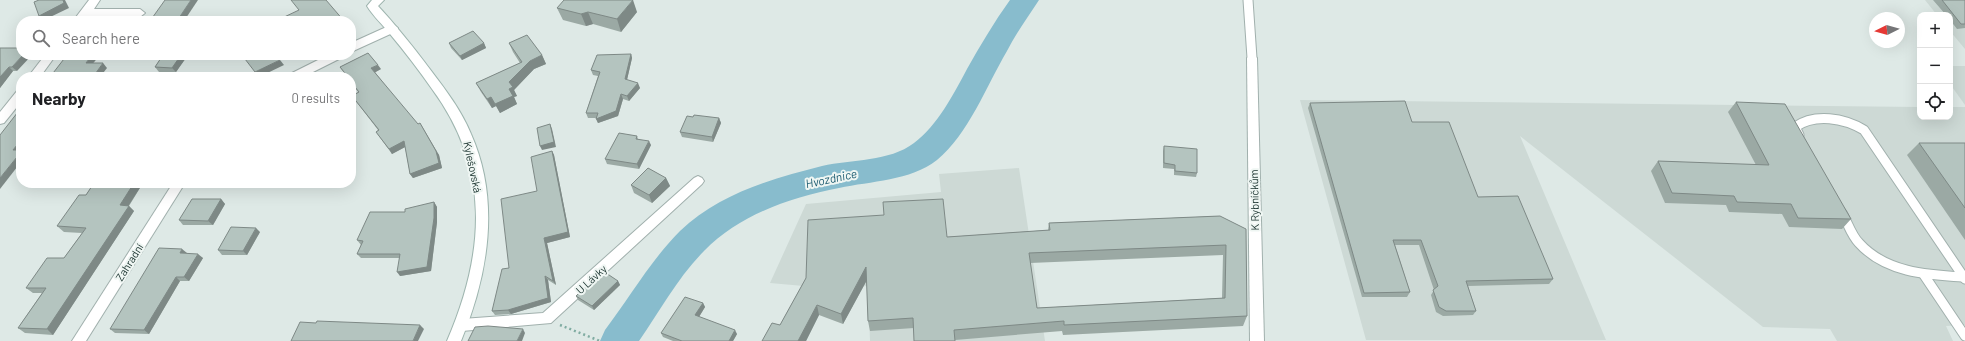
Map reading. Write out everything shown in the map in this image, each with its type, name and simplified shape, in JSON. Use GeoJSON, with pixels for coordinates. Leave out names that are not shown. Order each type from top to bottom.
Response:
{"type":"FeatureCollection","features":[{"type":"Feature","properties":{"kind":"street"},"geometry":{"type":"LineString","coordinates":[[82,16],[95,0]]}},
{"type":"Feature","properties":{"kind":"street","name":"Kylešovská"},"geometry":{"type":"LineString","coordinates":[[379,0],[372,6],[393,28],[447,100],[460,122],[472,149],[481,210],[481,242],[474,287],[462,324],[454,341]]}},
{"type":"Feature","properties":{"kind":"street"},"geometry":{"type":"LineString","coordinates":[[86,12],[140,13]]}},
{"type":"Feature","properties":{"kind":"street"},"geometry":{"type":"LineString","coordinates":[[356,46],[393,28]]}},
{"type":"Feature","properties":{"kind":"street","name":"K Rybníčkům"},"geometry":{"type":"LineString","coordinates":[[1252,58],[1257,341]]}},
{"type":"Feature","properties":{"kind":"street"},"geometry":{"type":"LineString","coordinates":[[38,72],[48,60]]}},
{"type":"Feature","properties":{"kind":"street"},"geometry":{"type":"LineString","coordinates":[[304,72],[327,60]]}},
{"type":"Feature","properties":{"kind":"street"},"geometry":{"type":"LineString","coordinates":[[0,120],[16,100]]}},
{"type":"Feature","properties":{"kind":"street","name":"U Lávky"},"geometry":{"type":"LineString","coordinates":[[462,324],[546,319],[698,181]]}},
{"type":"Feature","properties":{"kind":"street","name":"Zahradní"},"geometry":{"type":"LineString","coordinates":[[79,341],[177,188]]}},
{"type":"Feature","properties":{"kind":"lane"},"geometry":{"type":"LineString","coordinates":[[1248,0],[1252,58]]}},
{"type":"Feature","properties":{"kind":"lane"},"geometry":{"type":"LineString","coordinates":[[1802,140],[1795,127],[1801,121],[1812,118],[1849,122],[1864,130],[1911,196],[1964,278]]}},
{"type":"Feature","properties":{"kind":"lane"},"geometry":{"type":"LineString","coordinates":[[1836,201],[1858,242],[1876,257],[1899,268],[1924,275],[1964,278]]}},
{"type":"Feature","properties":{"kind":"lane"},"geometry":{"type":"LineString","coordinates":[[1924,275],[1965,336]]}},
{"type":"Feature","properties":{"kind":"path"},"geometry":{"type":"LineString","coordinates":[[562,327],[600,341]]}},
{"type":"Feature","properties":{"kind":"shaded area"},"geometry":{"type":"Polygon","coordinates":[[[1925,0],[1965,0],[1965,49],[1953,35],[1953,12],[1935,12],[1925,0]]]}},
{"type":"Feature","properties":{"kind":"shaded area"},"geometry":{"type":"Polygon","coordinates":[[[1953,66],[1965,66],[1965,105],[1953,88],[1953,66]]]}},
{"type":"Feature","properties":{"kind":"shaded area"},"geometry":{"type":"Polygon","coordinates":[[[1300,100],[1917,107],[1917,120],[1953,120],[1953,107],[1965,107],[1965,325],[1946,326],[1953,341],[1837,341],[1830,329],[1763,327],[1520,136],[1606,340],[1366,340],[1300,100]]]}},
{"type":"Feature","properties":{"kind":"shaded area"},"geometry":{"type":"Polygon","coordinates":[[[1019,168],[1045,341],[870,341],[868,286],[826,288],[770,283],[806,204],[941,192],[939,174],[1019,168]]]}},
{"type":"Feature","properties":{"kind":"building"},"geometry":{"type":"Polygon","coordinates":[[[39,0],[63,0],[64,3],[39,16],[34,2],[39,0]]]}},
{"type":"Feature","properties":{"kind":"building"},"geometry":{"type":"Polygon","coordinates":[[[165,0],[191,0],[180,16],[154,16],[165,0]]]}},
{"type":"Feature","properties":{"kind":"building"},"geometry":{"type":"Polygon","coordinates":[[[291,0],[326,0],[340,16],[286,16],[299,10],[291,0]]]}},
{"type":"Feature","properties":{"kind":"building"},"geometry":{"type":"Polygon","coordinates":[[[564,0],[633,0],[617,19],[588,12],[581,14],[557,8],[564,0]]]}},
{"type":"Feature","properties":{"kind":"building"},"geometry":{"type":"Polygon","coordinates":[[[1942,0],[1965,0],[1965,24],[1961,24],[1942,0]]]}},
{"type":"Feature","properties":{"kind":"building"},"geometry":{"type":"Polygon","coordinates":[[[473,31],[484,43],[460,56],[449,43],[473,31]]]}},
{"type":"Feature","properties":{"kind":"building"},"geometry":{"type":"Polygon","coordinates":[[[527,35],[542,55],[530,61],[509,82],[513,87],[509,89],[513,96],[495,104],[491,97],[487,99],[476,83],[522,62],[509,43],[527,35]]]}},
{"type":"Feature","properties":{"kind":"building"},"geometry":{"type":"Polygon","coordinates":[[[0,48],[16,48],[16,60],[18,60],[12,67],[9,67],[0,77],[0,48]]]}},
{"type":"Feature","properties":{"kind":"building"},"geometry":{"type":"Polygon","coordinates":[[[368,53],[378,65],[371,68],[418,124],[420,123],[436,151],[439,163],[410,174],[404,141],[389,149],[376,132],[379,130],[356,101],[356,94],[359,92],[356,88],[356,72],[344,72],[340,67],[368,53]]]}},
{"type":"Feature","properties":{"kind":"building"},"geometry":{"type":"Polygon","coordinates":[[[631,54],[625,79],[638,83],[627,96],[621,94],[616,111],[596,119],[598,113],[586,113],[600,72],[591,70],[597,55],[631,54]]]}},
{"type":"Feature","properties":{"kind":"building"},"geometry":{"type":"Polygon","coordinates":[[[63,60],[88,60],[86,63],[103,63],[97,72],[54,72],[63,60]]]}},
{"type":"Feature","properties":{"kind":"building"},"geometry":{"type":"Polygon","coordinates":[[[160,60],[178,60],[172,68],[155,67],[160,60]]]}},
{"type":"Feature","properties":{"kind":"building"},"geometry":{"type":"Polygon","coordinates":[[[246,60],[280,60],[255,72],[246,60]]]}},
{"type":"Feature","properties":{"kind":"building"},"geometry":{"type":"Polygon","coordinates":[[[1405,101],[1412,122],[1449,122],[1478,197],[1518,196],[1553,279],[1466,281],[1476,311],[1446,311],[1439,307],[1433,290],[1438,286],[1421,240],[1393,240],[1410,292],[1364,293],[1310,103],[1405,101]]]}},
{"type":"Feature","properties":{"kind":"building"},"geometry":{"type":"Polygon","coordinates":[[[1736,102],[1785,104],[1851,219],[1798,218],[1791,204],[1737,202],[1734,196],[1672,193],[1658,161],[1769,165],[1736,102]]]}},
{"type":"Feature","properties":{"kind":"building"},"geometry":{"type":"Polygon","coordinates":[[[16,114],[16,146],[13,150],[16,150],[16,158],[0,178],[0,135],[16,114]]]}},
{"type":"Feature","properties":{"kind":"building"},"geometry":{"type":"Polygon","coordinates":[[[694,115],[719,118],[712,137],[680,132],[687,116],[693,117],[694,115]]]}},
{"type":"Feature","properties":{"kind":"building"},"geometry":{"type":"Polygon","coordinates":[[[550,124],[554,142],[540,146],[537,128],[550,124]]]}},
{"type":"Feature","properties":{"kind":"building"},"geometry":{"type":"Polygon","coordinates":[[[619,133],[637,136],[636,139],[649,141],[637,164],[605,159],[619,133]]]}},
{"type":"Feature","properties":{"kind":"building"},"geometry":{"type":"Polygon","coordinates":[[[1919,143],[1965,143],[1965,208],[1919,143]]]}},
{"type":"Feature","properties":{"kind":"building"},"geometry":{"type":"Polygon","coordinates":[[[1164,146],[1197,149],[1197,173],[1175,171],[1175,165],[1164,163],[1164,146]]]}},
{"type":"Feature","properties":{"kind":"building"},"geometry":{"type":"Polygon","coordinates":[[[552,151],[568,232],[544,238],[553,281],[545,276],[548,298],[508,310],[492,311],[502,269],[509,268],[501,199],[537,191],[531,157],[552,151]]]}},
{"type":"Feature","properties":{"kind":"building"},"geometry":{"type":"Polygon","coordinates":[[[648,168],[666,178],[649,195],[631,185],[648,168]]]}},
{"type":"Feature","properties":{"kind":"building"},"geometry":{"type":"Polygon","coordinates":[[[91,188],[131,188],[120,205],[129,206],[47,329],[18,328],[46,288],[26,288],[47,258],[64,258],[86,228],[57,226],[79,195],[86,195],[91,188]]]}},
{"type":"Feature","properties":{"kind":"building"},"geometry":{"type":"Polygon","coordinates":[[[192,199],[221,199],[208,221],[179,220],[192,199]]]}},
{"type":"Feature","properties":{"kind":"building"},"geometry":{"type":"Polygon","coordinates":[[[943,199],[947,237],[1050,230],[1049,223],[1220,216],[1246,229],[1247,316],[1064,325],[1064,321],[954,330],[955,341],[914,341],[913,318],[868,321],[866,267],[841,314],[817,305],[798,341],[762,341],[772,323],[780,325],[806,278],[808,220],[884,215],[883,202],[943,199]],[[1226,245],[1029,253],[1037,308],[1225,298],[1226,245]]]}},
{"type":"Feature","properties":{"kind":"building"},"geometry":{"type":"Polygon","coordinates":[[[434,202],[434,218],[427,267],[397,272],[400,254],[357,254],[363,241],[357,240],[370,212],[405,212],[405,209],[434,202]]]}},
{"type":"Feature","properties":{"kind":"building"},"geometry":{"type":"Polygon","coordinates":[[[231,227],[256,228],[243,251],[218,250],[231,227]]]}},
{"type":"Feature","properties":{"kind":"building"},"geometry":{"type":"Polygon","coordinates":[[[159,248],[182,249],[180,253],[198,254],[184,277],[176,277],[144,330],[110,329],[159,248]]]}},
{"type":"Feature","properties":{"kind":"building"},"geometry":{"type":"Polygon","coordinates":[[[603,271],[618,281],[592,306],[576,296],[603,271]]]}},
{"type":"Feature","properties":{"kind":"building"},"geometry":{"type":"Polygon","coordinates":[[[685,297],[703,303],[695,315],[735,330],[729,341],[682,341],[661,333],[685,297]]]}},
{"type":"Feature","properties":{"kind":"building"},"geometry":{"type":"Polygon","coordinates":[[[317,321],[420,325],[413,341],[291,341],[300,322],[316,323],[317,321]]]}},
{"type":"Feature","properties":{"kind":"building"},"geometry":{"type":"Polygon","coordinates":[[[488,326],[523,329],[517,341],[468,341],[475,327],[488,326]]]}},
{"type":"Feature","properties":{"kind":"waterway","name":"Hvozdnice"},"geometry":{"type":"LineString","coordinates":[[618,341],[662,277],[681,253],[692,241],[722,217],[756,199],[792,187],[830,177],[880,169],[905,163],[926,151],[941,136],[954,118],[1011,19],[1025,0]]}}]}
